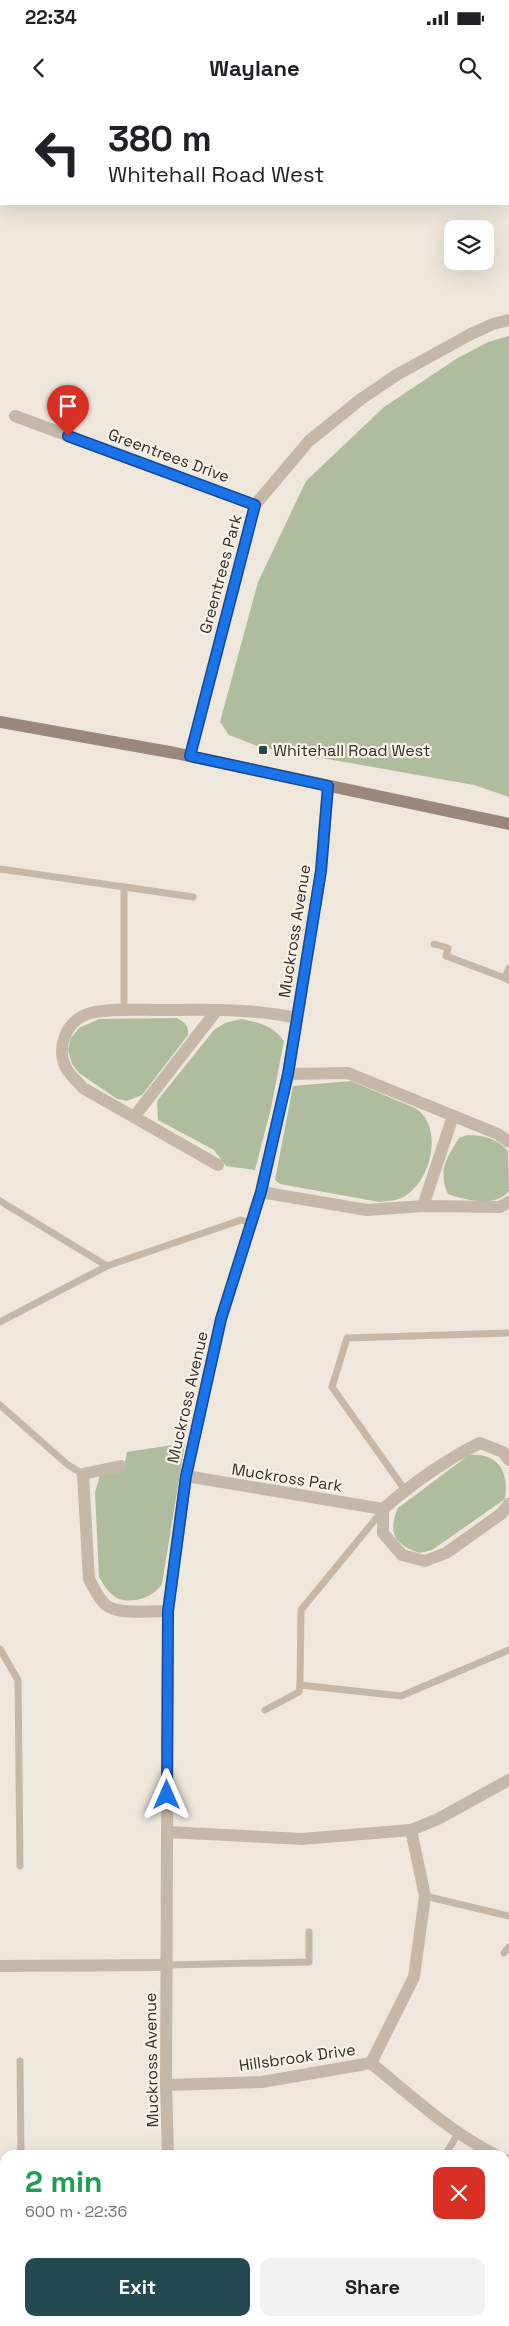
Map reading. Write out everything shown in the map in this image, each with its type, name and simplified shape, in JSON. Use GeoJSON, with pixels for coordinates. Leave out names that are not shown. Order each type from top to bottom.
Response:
{"type":"FeatureCollection","features":[{"type":"Feature","properties":{"kind":"street","name":"Greentrees Park"},"geometry":{"type":"LineString","coordinates":[[190,756],[255,505],[310,441],[361,399],[398,374],[471,334],[493,324],[509,320]]}},
{"type":"Feature","properties":{"kind":"street","name":"Greentrees Drive"},"geometry":{"type":"LineString","coordinates":[[15,416],[255,505]]}},
{"type":"Feature","properties":{"kind":"street"},"geometry":{"type":"LineString","coordinates":[[0,722],[190,756],[509,824]]}},
{"type":"Feature","properties":{"kind":"street","name":"Muckross Avenue"},"geometry":{"type":"LineString","coordinates":[[168,2150],[166,1965],[168,1611],[186,1476],[221,1319],[261,1192],[288,1074],[321,871],[328,786]]}},
{"type":"Feature","properties":{"kind":"street"},"geometry":{"type":"LineString","coordinates":[[218,1165],[83,1088],[67,1070],[60,1049],[66,1031],[76,1021],[89,1014],[124,1010],[217,1010],[274,1013],[296,1018]]}},
{"type":"Feature","properties":{"kind":"street"},"geometry":{"type":"LineString","coordinates":[[134,1117],[217,1010]]}},
{"type":"Feature","properties":{"kind":"street"},"geometry":{"type":"LineString","coordinates":[[288,1074],[348,1073],[498,1134],[509,1142]]}},
{"type":"Feature","properties":{"kind":"street"},"geometry":{"type":"LineString","coordinates":[[423,1206],[453,1116]]}},
{"type":"Feature","properties":{"kind":"street"},"geometry":{"type":"LineString","coordinates":[[261,1192],[368,1210],[423,1206],[500,1208],[509,1202]]}},
{"type":"Feature","properties":{"kind":"street"},"geometry":{"type":"LineString","coordinates":[[509,1460],[503,1452],[480,1444],[456,1454],[405,1490],[383,1509],[383,1533],[402,1555],[425,1561],[446,1553],[501,1514],[509,1504]]}},
{"type":"Feature","properties":{"kind":"street"},"geometry":{"type":"LineString","coordinates":[[121,1466],[83,1474],[89,1579],[96,1594],[107,1606],[127,1611],[168,1611]]}},
{"type":"Feature","properties":{"kind":"street","name":"Muckross Park"},"geometry":{"type":"LineString","coordinates":[[186,1476],[383,1509]]}},
{"type":"Feature","properties":{"kind":"street"},"geometry":{"type":"LineString","coordinates":[[167,1832],[302,1839],[411,1830],[438,1819],[509,1780]]}},
{"type":"Feature","properties":{"kind":"street","name":"Hillsbrook Drive"},"geometry":{"type":"LineString","coordinates":[[371,2063],[414,1977],[425,1896],[411,1830]]}},
{"type":"Feature","properties":{"kind":"street"},"geometry":{"type":"LineString","coordinates":[[0,1966],[166,1965]]}},
{"type":"Feature","properties":{"kind":"street","name":"Hillsbrook Drive"},"geometry":{"type":"LineString","coordinates":[[166,2085],[262,2082],[371,2063],[427,2109],[488,2150]]}},
{"type":"Feature","properties":{"kind":"lane"},"geometry":{"type":"LineString","coordinates":[[0,869],[192,897]]}},
{"type":"Feature","properties":{"kind":"lane"},"geometry":{"type":"LineString","coordinates":[[124,887],[124,1010]]}},
{"type":"Feature","properties":{"kind":"lane"},"geometry":{"type":"LineString","coordinates":[[434,944],[448,948],[446,956],[507,980],[509,968]]}},
{"type":"Feature","properties":{"kind":"lane"},"geometry":{"type":"LineString","coordinates":[[0,1201],[107,1266]]}},
{"type":"Feature","properties":{"kind":"lane"},"geometry":{"type":"LineString","coordinates":[[0,1322],[107,1266],[242,1220],[251,1223]]}},
{"type":"Feature","properties":{"kind":"lane"},"geometry":{"type":"LineString","coordinates":[[405,1490],[332,1387],[347,1338],[509,1333]]}},
{"type":"Feature","properties":{"kind":"lane"},"geometry":{"type":"LineString","coordinates":[[0,1405],[68,1466],[83,1474]]}},
{"type":"Feature","properties":{"kind":"lane"},"geometry":{"type":"LineString","coordinates":[[265,1710],[298,1692],[300,1685],[301,1610],[383,1509]]}},
{"type":"Feature","properties":{"kind":"lane"},"geometry":{"type":"LineString","coordinates":[[0,1649],[18,1680],[20,1866]]}},
{"type":"Feature","properties":{"kind":"lane"},"geometry":{"type":"LineString","coordinates":[[300,1685],[401,1696],[509,1650]]}},
{"type":"Feature","properties":{"kind":"lane"},"geometry":{"type":"LineString","coordinates":[[425,1896],[509,1916]]}},
{"type":"Feature","properties":{"kind":"lane"},"geometry":{"type":"LineString","coordinates":[[166,1965],[309,1962],[309,1932]]}},
{"type":"Feature","properties":{"kind":"lane"},"geometry":{"type":"LineString","coordinates":[[504,1954],[509,1947]]}},
{"type":"Feature","properties":{"kind":"lane"},"geometry":{"type":"LineString","coordinates":[[20,2061],[21,2150]]}},
{"type":"Feature","properties":{"kind":"lane"},"geometry":{"type":"LineString","coordinates":[[449,2150],[459,2132]]}},
{"type":"Feature","properties":{"kind":"green space"},"geometry":{"type":"Polygon","coordinates":[[[509,336],[509,797],[474,785],[260,747],[229,735],[220,722],[258,582],[306,481],[384,407],[456,359],[488,342],[509,336]]]}},
{"type":"Feature","properties":{"kind":"green space"},"geometry":{"type":"Polygon","coordinates":[[[177,1018],[186,1025],[188,1035],[142,1095],[127,1101],[117,1099],[79,1073],[72,1064],[68,1050],[71,1038],[79,1028],[99,1019],[177,1018]]]}},
{"type":"Feature","properties":{"kind":"green space"},"geometry":{"type":"Polygon","coordinates":[[[241,1019],[270,1028],[284,1041],[271,1108],[255,1170],[226,1166],[214,1150],[158,1120],[157,1101],[214,1030],[225,1023],[241,1019]]]}},
{"type":"Feature","properties":{"kind":"green space"},"geometry":{"type":"Polygon","coordinates":[[[351,1081],[415,1108],[424,1116],[429,1127],[432,1140],[428,1166],[414,1188],[402,1198],[379,1202],[280,1184],[275,1180],[293,1086],[351,1081]]]}},
{"type":"Feature","properties":{"kind":"green space"},"geometry":{"type":"Polygon","coordinates":[[[467,1135],[489,1138],[499,1143],[508,1151],[509,1191],[503,1196],[488,1201],[480,1201],[448,1194],[444,1178],[445,1165],[450,1152],[459,1138],[467,1135]]]}},
{"type":"Feature","properties":{"kind":"green space"},"geometry":{"type":"Polygon","coordinates":[[[185,1443],[162,1584],[154,1593],[136,1600],[129,1601],[117,1598],[109,1591],[99,1577],[95,1493],[100,1474],[124,1468],[127,1452],[185,1443]]]}},
{"type":"Feature","properties":{"kind":"green space"},"geometry":{"type":"Polygon","coordinates":[[[469,1455],[487,1457],[499,1466],[505,1480],[505,1499],[432,1550],[420,1553],[404,1546],[399,1542],[394,1531],[393,1524],[398,1508],[469,1455]]]}},
{"type":"Feature","properties":{"kind":"place","name":"Whitehall Road West"},"geometry":{"type":"Point","coordinates":[263,750]}},
{"type":"Feature","properties":{"kind":"route"},"geometry":{"type":"LineString","coordinates":[[68,436],[255,505],[190,756],[328,786],[321,871],[288,1074],[261,1192],[221,1319],[186,1476],[168,1611],[167,1795]]}}]}
